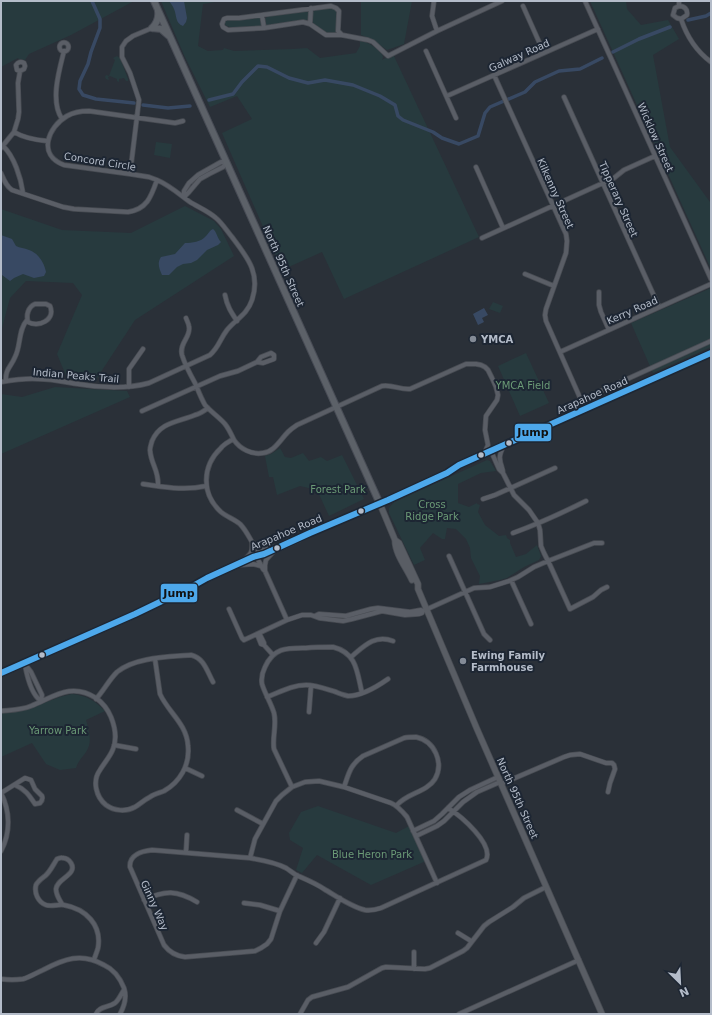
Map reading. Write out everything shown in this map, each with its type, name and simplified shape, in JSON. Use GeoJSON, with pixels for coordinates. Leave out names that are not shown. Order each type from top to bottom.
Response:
{"type":"FeatureCollection","features":[{"type":"Feature","properties":{"kind":"main road","name":"North 95th Street"},"geometry":{"type":"LineString","coordinates":[[154,1],[380,504],[395,540],[395,545],[404,567],[418,589],[425,610],[602,1014]]}},
{"type":"Feature","properties":{"kind":"main road"},"geometry":{"type":"LineString","coordinates":[[152,28],[157,21],[158,9]]}},
{"type":"Feature","properties":{"kind":"main road"},"geometry":{"type":"LineString","coordinates":[[152,28],[161,30],[170,37]]}},
{"type":"Feature","properties":{"kind":"main road","name":"Arapahoe Road"},"geometry":{"type":"LineString","coordinates":[[1,673],[135,614],[207,578],[380,504],[447,473],[459,465],[711,353]]}},
{"type":"Feature","properties":{"kind":"street"},"geometry":{"type":"LineString","coordinates":[[434,1],[432,16],[437,31]]}},
{"type":"Feature","properties":{"kind":"street"},"geometry":{"type":"LineString","coordinates":[[342,35],[338,31],[339,12],[337,8],[331,6],[239,18],[227,18],[224,19],[222,24],[223,27],[228,30],[264,28],[303,22],[310,24],[328,36],[342,35],[373,42],[388,56],[437,31],[502,1]]}},
{"type":"Feature","properties":{"kind":"street","name":"Wicklow Street"},"geometry":{"type":"LineString","coordinates":[[586,1],[711,279]]}},
{"type":"Feature","properties":{"kind":"street"},"geometry":{"type":"LineString","coordinates":[[679,3],[685,7],[687,11],[687,15],[682,19],[677,18],[673,14],[679,3]]}},
{"type":"Feature","properties":{"kind":"street"},"geometry":{"type":"LineString","coordinates":[[523,6],[544,53]]}},
{"type":"Feature","properties":{"kind":"street"},"geometry":{"type":"LineString","coordinates":[[310,24],[311,8]]}},
{"type":"Feature","properties":{"kind":"street"},"geometry":{"type":"LineString","coordinates":[[262,15],[264,28]]}},
{"type":"Feature","properties":{"kind":"street"},"geometry":{"type":"LineString","coordinates":[[682,19],[684,29],[695,47],[711,62]]}},
{"type":"Feature","properties":{"kind":"street"},"geometry":{"type":"LineString","coordinates":[[130,174],[139,100],[122,57],[122,47],[126,41],[133,36],[152,28]]}},
{"type":"Feature","properties":{"kind":"street","name":"Galway Road"},"geometry":{"type":"LineString","coordinates":[[446,96],[598,29]]}},
{"type":"Feature","properties":{"kind":"street"},"geometry":{"type":"LineString","coordinates":[[328,36],[335,34],[338,31]]}},
{"type":"Feature","properties":{"kind":"street"},"geometry":{"type":"LineString","coordinates":[[62,119],[57,108],[56,87],[64,51]]}},
{"type":"Feature","properties":{"kind":"street"},"geometry":{"type":"LineString","coordinates":[[426,51],[456,118]]}},
{"type":"Feature","properties":{"kind":"street"},"geometry":{"type":"LineString","coordinates":[[20,71],[18,83],[18,119],[14,132],[2,147],[8,151],[14,162],[21,182],[23,194]]}},
{"type":"Feature","properties":{"kind":"street","name":"Kilkenny Street"},"geometry":{"type":"LineString","coordinates":[[494,75],[566,234],[566,254],[545,315],[546,321],[585,409]]}},
{"type":"Feature","properties":{"kind":"street","name":"Tipperary Street"},"geometry":{"type":"LineString","coordinates":[[564,97],[659,307]]}},
{"type":"Feature","properties":{"kind":"street"},"geometry":{"type":"LineString","coordinates":[[14,132],[20,136],[48,141],[54,128],[62,119],[76,112],[83,111],[175,123],[183,121]]}},
{"type":"Feature","properties":{"kind":"street","name":"Concord Circle"},"geometry":{"type":"LineString","coordinates":[[48,141],[48,149],[54,160],[59,163],[64,165],[149,177],[157,180],[217,218],[248,258],[254,274],[254,293]]}},
{"type":"Feature","properties":{"kind":"street"},"geometry":{"type":"LineString","coordinates":[[482,238],[603,184],[624,170],[655,156]]}},
{"type":"Feature","properties":{"kind":"street"},"geometry":{"type":"LineString","coordinates":[[184,197],[184,190],[198,175],[220,162],[227,162]]}},
{"type":"Feature","properties":{"kind":"street"},"geometry":{"type":"LineString","coordinates":[[476,167],[503,228]]}},
{"type":"Feature","properties":{"kind":"street"},"geometry":{"type":"LineString","coordinates":[[1,173],[5,183],[12,190],[63,207],[128,212],[140,209],[145,205],[157,180]]}},
{"type":"Feature","properties":{"kind":"street"},"geometry":{"type":"LineString","coordinates":[[525,274],[554,286]]}},
{"type":"Feature","properties":{"kind":"street","name":"Kerry Road"},"geometry":{"type":"LineString","coordinates":[[560,352],[711,284]]}},
{"type":"Feature","properties":{"kind":"street"},"geometry":{"type":"LineString","coordinates":[[600,292],[599,305],[609,330]]}},
{"type":"Feature","properties":{"kind":"street","name":"Indian Peaks Trail"},"geometry":{"type":"LineString","coordinates":[[1,382],[27,378],[91,386],[129,387],[149,383],[210,356],[215,351],[224,334],[247,309],[254,293]]}},
{"type":"Feature","properties":{"kind":"street"},"geometry":{"type":"LineString","coordinates":[[225,295],[228,306],[237,321]]}},
{"type":"Feature","properties":{"kind":"street"},"geometry":{"type":"LineString","coordinates":[[6,381],[6,374],[15,358],[24,325],[27,320],[28,311],[32,305],[35,304],[46,304],[52,308],[50,318],[44,322],[30,324],[27,320]]}},
{"type":"Feature","properties":{"kind":"street"},"geometry":{"type":"LineString","coordinates":[[186,318],[189,326],[189,332],[182,344],[181,349],[187,366],[205,404],[230,430],[234,439],[244,450],[260,454],[267,452],[297,425],[382,386],[392,385],[401,389],[410,389],[466,364],[476,364],[481,365],[488,370],[498,395],[497,400],[486,416],[485,430],[488,445],[484,454]]}},
{"type":"Feature","properties":{"kind":"street","name":"Arapahoe Road"},"geometry":{"type":"LineString","coordinates":[[581,400],[711,341]]}},
{"type":"Feature","properties":{"kind":"street"},"geometry":{"type":"LineString","coordinates":[[129,387],[129,369],[143,349]]}},
{"type":"Feature","properties":{"kind":"street"},"geometry":{"type":"LineString","coordinates":[[142,411],[196,386],[220,376],[238,371],[257,362]]}},
{"type":"Feature","properties":{"kind":"street"},"geometry":{"type":"LineString","coordinates":[[158,486],[158,475],[150,458],[150,448],[154,436],[159,429],[169,424],[194,416],[208,408]]}},
{"type":"Feature","properties":{"kind":"street"},"geometry":{"type":"LineString","coordinates":[[486,436],[493,450],[499,469],[503,473],[510,488],[538,523],[544,553],[570,609],[593,597],[607,587]]}},
{"type":"Feature","properties":{"kind":"street"},"geometry":{"type":"LineString","coordinates":[[234,439],[222,447],[213,458],[208,469],[206,486],[209,494],[222,513],[239,523],[244,528],[256,546],[262,549],[281,546]]}},
{"type":"Feature","properties":{"kind":"street"},"geometry":{"type":"LineString","coordinates":[[503,473],[500,454],[504,445]]}},
{"type":"Feature","properties":{"kind":"street"},"geometry":{"type":"LineString","coordinates":[[483,499],[555,468]]}},
{"type":"Feature","properties":{"kind":"street"},"geometry":{"type":"LineString","coordinates":[[143,484],[185,489],[206,486]]}},
{"type":"Feature","properties":{"kind":"street"},"geometry":{"type":"LineString","coordinates":[[513,533],[586,501]]}},
{"type":"Feature","properties":{"kind":"street"},"geometry":{"type":"LineString","coordinates":[[236,565],[252,552],[252,542]]}},
{"type":"Feature","properties":{"kind":"street"},"geometry":{"type":"LineString","coordinates":[[229,609],[243,639],[286,620],[302,615],[315,616],[319,614],[346,616],[378,608],[410,612],[425,610],[476,588],[490,587],[511,580],[534,567],[594,543],[602,543]]}},
{"type":"Feature","properties":{"kind":"street"},"geometry":{"type":"LineString","coordinates":[[256,546],[258,551],[256,556],[263,570],[265,571],[286,620]]}},
{"type":"Feature","properties":{"kind":"street"},"geometry":{"type":"LineString","coordinates":[[265,571],[266,560],[281,546]]}},
{"type":"Feature","properties":{"kind":"street"},"geometry":{"type":"LineString","coordinates":[[449,556],[484,634],[490,640]]}},
{"type":"Feature","properties":{"kind":"street"},"geometry":{"type":"LineString","coordinates":[[236,565],[253,564],[261,566]]}},
{"type":"Feature","properties":{"kind":"street"},"geometry":{"type":"LineString","coordinates":[[511,580],[531,624]]}},
{"type":"Feature","properties":{"kind":"street"},"geometry":{"type":"LineString","coordinates":[[258,633],[264,643],[264,646],[273,655]]}},
{"type":"Feature","properties":{"kind":"street"},"geometry":{"type":"LineString","coordinates":[[351,657],[372,641],[383,638],[393,640]]}},
{"type":"Feature","properties":{"kind":"street"},"geometry":{"type":"LineString","coordinates":[[292,787],[274,749],[275,720],[273,709],[262,685],[261,679],[262,672],[266,664],[278,651],[289,648],[333,648],[345,652],[351,657],[356,668],[362,692]]}},
{"type":"Feature","properties":{"kind":"street"},"geometry":{"type":"LineString","coordinates":[[96,698],[112,677],[122,668],[139,661],[191,655],[196,656],[203,662],[213,682]]}},
{"type":"Feature","properties":{"kind":"street"},"geometry":{"type":"LineString","coordinates":[[1,711],[30,706],[67,691],[81,692],[96,698],[104,706],[112,720],[115,728],[115,737],[114,745],[109,758],[98,773],[96,790],[105,804],[116,810],[131,809],[151,796],[170,787],[177,781],[182,775],[188,756],[188,740],[182,726],[160,694],[155,659]]}},
{"type":"Feature","properties":{"kind":"street"},"geometry":{"type":"LineString","coordinates":[[24,663],[26,674],[37,698],[41,701]]}},
{"type":"Feature","properties":{"kind":"street"},"geometry":{"type":"LineString","coordinates":[[267,697],[298,685],[311,686],[348,696],[355,695],[379,685],[388,679]]}},
{"type":"Feature","properties":{"kind":"street"},"geometry":{"type":"LineString","coordinates":[[309,712],[311,686]]}},
{"type":"Feature","properties":{"kind":"street"},"geometry":{"type":"LineString","coordinates":[[344,787],[349,771],[363,756],[404,738],[417,737],[423,739],[437,754],[439,767],[436,778],[428,787],[405,798],[396,806]]}},
{"type":"Feature","properties":{"kind":"street"},"geometry":{"type":"LineString","coordinates":[[114,745],[136,749]]}},
{"type":"Feature","properties":{"kind":"street"},"geometry":{"type":"LineString","coordinates":[[413,831],[434,821],[459,797],[470,790],[500,781],[570,755],[580,754],[606,763],[612,763],[615,769],[608,792]]}},
{"type":"Feature","properties":{"kind":"street"},"geometry":{"type":"LineString","coordinates":[[185,768],[202,776]]}},
{"type":"Feature","properties":{"kind":"street"},"geometry":{"type":"LineString","coordinates":[[1,851],[8,831],[8,812],[1,793],[25,778],[31,780],[35,789],[43,799],[42,802],[35,804],[22,788],[15,785]]}},
{"type":"Feature","properties":{"kind":"street"},"geometry":{"type":"LineString","coordinates":[[250,858],[255,839],[276,801],[286,790],[292,787],[305,782],[319,781],[344,787],[391,803],[402,811],[407,817],[437,883]]}},
{"type":"Feature","properties":{"kind":"street"},"geometry":{"type":"LineString","coordinates":[[416,836],[444,822],[463,802],[477,792],[500,781]]}},
{"type":"Feature","properties":{"kind":"street","name":"Ginny Way"},"geometry":{"type":"LineString","coordinates":[[297,875],[280,911],[271,939],[267,944],[255,951],[185,957],[173,954],[164,945],[130,867],[130,862],[133,856],[152,850],[262,860],[285,868],[363,909],[374,910],[486,860],[488,853],[476,831],[448,808]]}},
{"type":"Feature","properties":{"kind":"street"},"geometry":{"type":"LineString","coordinates":[[237,810],[263,824]]}},
{"type":"Feature","properties":{"kind":"street"},"geometry":{"type":"LineString","coordinates":[[186,852],[187,835]]}},
{"type":"Feature","properties":{"kind":"street"},"geometry":{"type":"LineString","coordinates":[[62,904],[57,896],[56,888],[62,879],[68,876],[72,868],[71,862],[67,858],[62,857],[57,859],[50,871],[39,880],[36,886],[37,898],[46,905],[53,906],[62,904],[74,907],[82,911],[90,918],[96,928],[98,939],[98,948],[94,960]]}},
{"type":"Feature","properties":{"kind":"street"},"geometry":{"type":"LineString","coordinates":[[300,1014],[312,996],[348,987],[382,968],[425,969],[460,953],[467,948],[484,926],[489,922],[513,907],[524,898],[546,887]]}},
{"type":"Feature","properties":{"kind":"street"},"geometry":{"type":"LineString","coordinates":[[144,900],[165,893],[179,893],[188,896],[197,902]]}},
{"type":"Feature","properties":{"kind":"street"},"geometry":{"type":"LineString","coordinates":[[316,943],[324,932],[340,898]]}},
{"type":"Feature","properties":{"kind":"street"},"geometry":{"type":"LineString","coordinates":[[244,903],[260,904],[280,911]]}},
{"type":"Feature","properties":{"kind":"street"},"geometry":{"type":"LineString","coordinates":[[458,933],[471,942]]}},
{"type":"Feature","properties":{"kind":"street"},"geometry":{"type":"LineString","coordinates":[[414,952],[414,968]]}},
{"type":"Feature","properties":{"kind":"street"},"geometry":{"type":"LineString","coordinates":[[1,979],[16,980],[30,977],[61,961],[72,958],[94,960],[106,966],[118,977],[124,989],[126,998],[124,1008],[120,1014]]}},
{"type":"Feature","properties":{"kind":"street"},"geometry":{"type":"LineString","coordinates":[[460,1014],[579,960]]}},
{"type":"Feature","properties":{"kind":"street"},"geometry":{"type":"LineString","coordinates":[[96,1014],[100,1009],[116,1002],[124,989]]}},
{"type":"Feature","properties":{"kind":"green space"},"geometry":{"type":"Polygon","coordinates":[[[1,1],[134,1],[71,35],[29,54],[25,60],[18,58],[1,67],[1,1]]]}},
{"type":"Feature","properties":{"kind":"green space"},"geometry":{"type":"Polygon","coordinates":[[[161,1],[221,1],[203,4],[198,46],[208,51],[223,50],[224,48],[234,51],[307,48],[320,58],[356,53],[360,46],[360,41],[370,44],[382,54],[382,60],[393,54],[479,237],[344,299],[322,252],[282,270],[222,133],[252,119],[237,96],[210,107],[184,55],[161,1]]]}},
{"type":"Feature","properties":{"kind":"green space"},"geometry":{"type":"Polygon","coordinates":[[[361,1],[412,1],[404,44],[387,50],[371,39],[361,35],[361,1]]]}},
{"type":"Feature","properties":{"kind":"green space"},"geometry":{"type":"Polygon","coordinates":[[[590,1],[626,1],[627,9],[641,25],[668,20],[679,39],[653,55],[670,147],[711,202],[711,269],[590,1]]]}},
{"type":"Feature","properties":{"kind":"green space"},"geometry":{"type":"Polygon","coordinates":[[[334,8],[338,12],[337,31],[335,33],[328,34],[314,26],[313,12],[315,10],[334,8]]]}},
{"type":"Feature","properties":{"kind":"green space"},"geometry":{"type":"Polygon","coordinates":[[[306,10],[309,12],[309,18],[306,21],[267,26],[266,24],[265,19],[268,16],[306,10]]]}},
{"type":"Feature","properties":{"kind":"green space"},"geometry":{"type":"Polygon","coordinates":[[[258,17],[261,19],[261,26],[259,27],[236,28],[224,24],[226,20],[258,17]]]}},
{"type":"Feature","properties":{"kind":"green space"},"geometry":{"type":"Polygon","coordinates":[[[117,56],[120,58],[128,81],[124,78],[119,79],[119,82],[117,79],[110,76],[108,77],[109,80],[105,77],[106,75],[109,76],[115,60],[113,58],[117,56]]]}},
{"type":"Feature","properties":{"kind":"green space"},"geometry":{"type":"Polygon","coordinates":[[[156,142],[172,144],[170,158],[154,155],[156,142]]]}},
{"type":"Feature","properties":{"kind":"green space"},"geometry":{"type":"Polygon","coordinates":[[[185,206],[214,221],[221,229],[234,256],[135,320],[96,381],[82,381],[67,378],[57,354],[82,295],[73,283],[26,281],[10,298],[1,332],[1,209],[62,230],[131,233],[185,206]]]}},
{"type":"Feature","properties":{"kind":"green space"},"geometry":{"type":"Polygon","coordinates":[[[711,288],[711,347],[653,373],[631,323],[711,288]]]}},
{"type":"Feature","properties":{"kind":"green space"},"geometry":{"type":"Polygon","coordinates":[[[493,302],[503,306],[500,313],[489,309],[493,302]]]}},
{"type":"Feature","properties":{"kind":"green space","name":"YMCA Field"},"geometry":{"type":"Polygon","coordinates":[[[526,353],[549,403],[520,416],[498,366],[526,353]]]}},
{"type":"Feature","properties":{"kind":"green space"},"geometry":{"type":"Polygon","coordinates":[[[55,387],[127,391],[130,397],[1,454],[1,394],[22,397],[55,387]]]}},
{"type":"Feature","properties":{"kind":"green space","name":"Forest Park"},"geometry":{"type":"Polygon","coordinates":[[[280,448],[285,457],[291,458],[303,453],[309,461],[321,457],[327,461],[342,455],[364,499],[329,516],[317,490],[300,486],[277,495],[273,477],[269,477],[265,456],[280,448]]]}},
{"type":"Feature","properties":{"kind":"green space","name":"Cross Ridge Park"},"geometry":{"type":"Polygon","coordinates":[[[487,460],[490,461],[496,471],[481,473],[458,484],[458,503],[469,507],[477,503],[480,505],[478,512],[485,525],[499,536],[506,535],[510,540],[516,557],[526,554],[537,545],[541,556],[539,560],[524,567],[507,578],[479,584],[480,576],[471,558],[470,548],[466,539],[456,529],[447,528],[445,539],[442,539],[433,533],[420,548],[425,560],[414,565],[389,513],[389,508],[394,502],[487,460]]]}},
{"type":"Feature","properties":{"kind":"green space","name":"Yarrow Park"},"geometry":{"type":"Polygon","coordinates":[[[72,694],[90,699],[105,711],[86,720],[90,740],[86,752],[76,768],[60,770],[46,764],[32,743],[1,757],[1,713],[27,709],[72,694]]]}},
{"type":"Feature","properties":{"kind":"green space","name":"Blue Heron Park"},"geometry":{"type":"Polygon","coordinates":[[[318,806],[396,833],[409,826],[426,861],[371,885],[317,855],[302,873],[296,870],[303,848],[290,840],[289,833],[301,812],[318,806]]]}},
{"type":"Feature","properties":{"kind":"water"},"geometry":{"type":"Polygon","coordinates":[[[169,1],[184,1],[187,18],[183,26],[177,21],[174,8],[169,1]]]}},
{"type":"Feature","properties":{"kind":"water"},"geometry":{"type":"Polygon","coordinates":[[[213,229],[221,242],[218,245],[207,250],[197,260],[177,267],[169,275],[162,275],[159,266],[161,257],[175,254],[185,243],[202,240],[213,229]]]}},
{"type":"Feature","properties":{"kind":"water"},"geometry":{"type":"Polygon","coordinates":[[[1,235],[12,239],[16,246],[32,251],[38,256],[45,268],[46,272],[44,276],[34,278],[23,274],[10,281],[2,275],[1,235]]]}},
{"type":"Feature","properties":{"kind":"water"},"geometry":{"type":"Polygon","coordinates":[[[484,308],[488,315],[482,318],[484,322],[478,325],[473,314],[484,308]]]}},
{"type":"Feature","properties":{"kind":"waterway"},"geometry":{"type":"LineString","coordinates":[[92,1],[100,19],[100,28],[88,64],[80,81],[79,89],[83,95],[96,99],[134,103]]}},
{"type":"Feature","properties":{"kind":"waterway"},"geometry":{"type":"LineString","coordinates":[[688,20],[706,16],[711,13]]}},
{"type":"Feature","properties":{"kind":"waterway"},"geometry":{"type":"LineString","coordinates":[[613,52],[639,39],[670,27]]}},
{"type":"Feature","properties":{"kind":"waterway"},"geometry":{"type":"LineString","coordinates":[[209,100],[233,94],[242,82],[258,66],[267,67],[289,78],[308,83],[325,80],[353,85],[380,96],[395,105],[398,116],[403,120],[459,144],[478,136],[485,113],[490,107],[525,92],[535,82],[559,71],[580,69],[602,58]]}},
{"type":"Feature","properties":{"kind":"waterway"},"geometry":{"type":"LineString","coordinates":[[143,105],[168,108],[190,106]]}},
{"type":"Feature","properties":{"kind":"transit line","name":"Jump"},"geometry":{"type":"LineString","coordinates":[[1,673],[135,614],[253,557],[264,554],[388,500],[447,473],[459,465],[711,353]]}},
{"type":"Feature","properties":{"kind":"place","name":"YMCA"},"geometry":{"type":"Point","coordinates":[473,339]}},
{"type":"Feature","properties":{"kind":"place","name":"Ewing Family Farmhouse"},"geometry":{"type":"Point","coordinates":[463,661]}}]}
